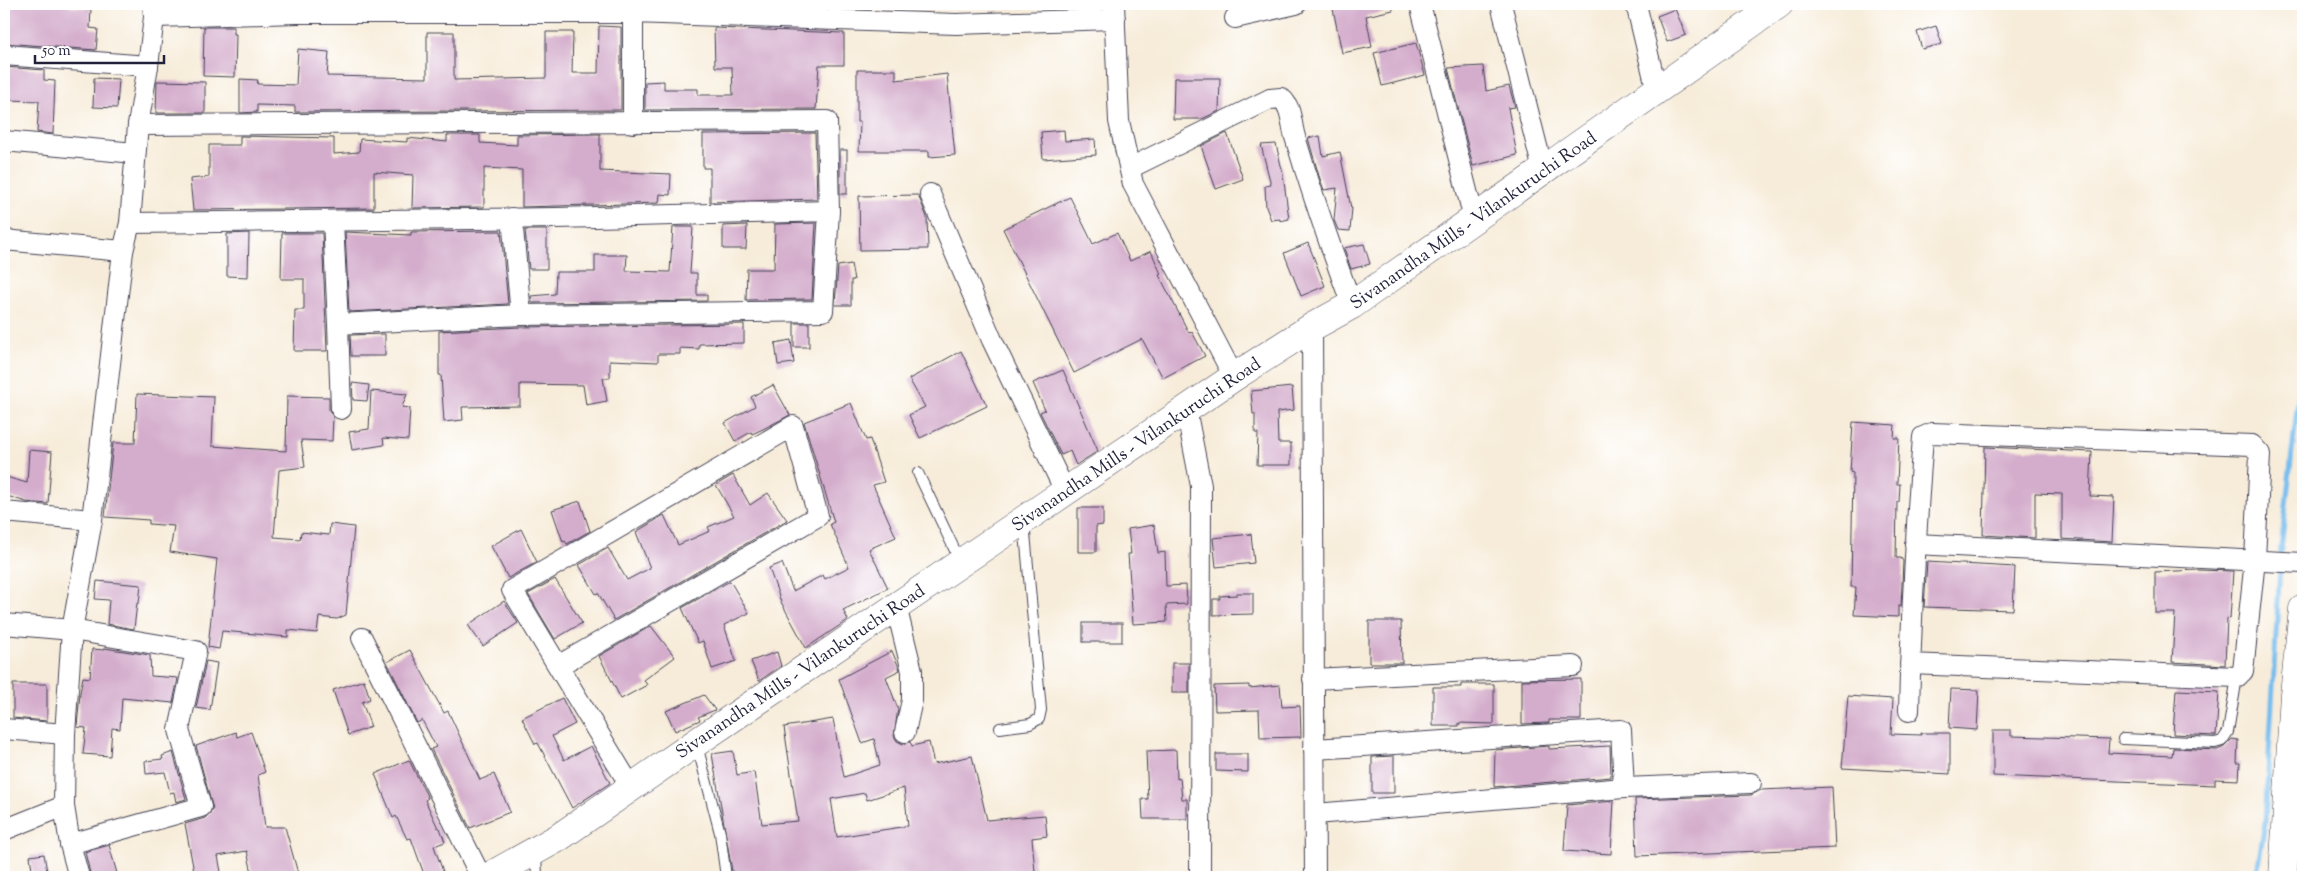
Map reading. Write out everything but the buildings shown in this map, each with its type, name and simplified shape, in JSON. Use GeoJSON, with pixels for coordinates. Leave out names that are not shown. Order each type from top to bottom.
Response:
{"type":"FeatureCollection","features":[{"type":"Feature","properties":{"kind":"main road","name":"Sivanandha Mills - Vilankuruchi Road"},"geometry":{"type":"LineString","coordinates":[[488,877],[536,864],[558,838],[631,787],[1234,376],[1312,327],[1352,305],[1779,4]]}},
{"type":"Feature","properties":{"kind":"main road"},"geometry":{"type":"LineString","coordinates":[[2283,877],[2294,694],[2303,609]]}},
{"type":"Feature","properties":{"kind":"street"},"geometry":{"type":"LineString","coordinates":[[1235,18],[1296,4]]}},
{"type":"Feature","properties":{"kind":"street"},"geometry":{"type":"LineString","coordinates":[[1420,4],[1474,219]]}},
{"type":"Feature","properties":{"kind":"street"},"geometry":{"type":"LineString","coordinates":[[1501,4],[1543,170]]}},
{"type":"Feature","properties":{"kind":"street"},"geometry":{"type":"LineString","coordinates":[[1636,4],[1657,91]]}},
{"type":"Feature","properties":{"kind":"street"},"geometry":{"type":"LineString","coordinates":[[79,877],[70,844],[64,806],[65,734],[72,630],[92,520],[123,251],[130,223],[138,125],[148,66],[153,11],[298,8],[633,8],[956,24],[1114,11],[1120,120],[1133,184],[1234,376]]}},
{"type":"Feature","properties":{"kind":"street"},"geometry":{"type":"LineString","coordinates":[[633,8],[633,123]]}},
{"type":"Feature","properties":{"kind":"street"},"geometry":{"type":"LineString","coordinates":[[4,55],[148,66]]}},
{"type":"Feature","properties":{"kind":"street"},"geometry":{"type":"LineString","coordinates":[[1130,168],[1262,102],[1281,98],[1288,104],[1292,128],[1319,216],[1352,305]]}},
{"type":"Feature","properties":{"kind":"street"},"geometry":{"type":"LineString","coordinates":[[138,125],[827,121],[829,212],[823,311],[521,315],[338,324]]}},
{"type":"Feature","properties":{"kind":"street"},"geometry":{"type":"LineString","coordinates":[[4,141],[136,153]]}},
{"type":"Feature","properties":{"kind":"street"},"geometry":{"type":"LineString","coordinates":[[930,194],[992,340],[1065,491]]}},
{"type":"Feature","properties":{"kind":"street"},"geometry":{"type":"LineString","coordinates":[[130,223],[332,222],[829,212]]}},
{"type":"Feature","properties":{"kind":"street"},"geometry":{"type":"LineString","coordinates":[[512,218],[521,315]]}},
{"type":"Feature","properties":{"kind":"street"},"geometry":{"type":"LineString","coordinates":[[332,222],[341,409]]}},
{"type":"Feature","properties":{"kind":"street"},"geometry":{"type":"LineString","coordinates":[[4,240],[123,251]]}},
{"type":"Feature","properties":{"kind":"street"},"geometry":{"type":"LineString","coordinates":[[1312,327],[1313,679],[1316,877]]}},
{"type":"Feature","properties":{"kind":"street"},"geometry":{"type":"LineString","coordinates":[[1186,409],[1201,486],[1200,877]]}},
{"type":"Feature","properties":{"kind":"street"},"geometry":{"type":"LineString","coordinates":[[558,666],[818,516],[793,426],[512,590],[631,787]]}},
{"type":"Feature","properties":{"kind":"street"},"geometry":{"type":"LineString","coordinates":[[1909,711],[1910,664],[1914,544],[1923,437],[1932,432],[2252,444],[2260,454],[2261,561],[2243,671],[2237,677],[1910,664]]}},
{"type":"Feature","properties":{"kind":"street"},"geometry":{"type":"LineString","coordinates":[[4,512],[92,520]]}},
{"type":"Feature","properties":{"kind":"street"},"geometry":{"type":"LineString","coordinates":[[1914,544],[2303,563]]}},
{"type":"Feature","properties":{"kind":"street"},"geometry":{"type":"LineString","coordinates":[[896,606],[912,671],[912,700],[905,732]]}},
{"type":"Feature","properties":{"kind":"street"},"geometry":{"type":"LineString","coordinates":[[4,624],[72,630],[196,651],[180,730],[201,807],[70,844]]}},
{"type":"Feature","properties":{"kind":"street"},"geometry":{"type":"LineString","coordinates":[[362,638],[481,877]]}},
{"type":"Feature","properties":{"kind":"street"},"geometry":{"type":"LineString","coordinates":[[1313,679],[1573,666]]}},
{"type":"Feature","properties":{"kind":"street"},"geometry":{"type":"LineString","coordinates":[[4,729],[65,734]]}},
{"type":"Feature","properties":{"kind":"street"},"geometry":{"type":"LineString","coordinates":[[1314,749],[1621,730],[1624,788]]}},
{"type":"Feature","properties":{"kind":"street"},"geometry":{"type":"LineString","coordinates":[[1315,814],[1624,788],[1751,783]]}},
{"type":"Feature","properties":{"kind":"street"},"geometry":{"type":"LineString","coordinates":[[4,830],[64,806]]}},
{"type":"Feature","properties":{"kind":"lane"},"geometry":{"type":"LineString","coordinates":[[918,473],[960,562]]}},
{"type":"Feature","properties":{"kind":"lane"},"geometry":{"type":"LineString","coordinates":[[1000,728],[1030,724],[1039,719],[1041,710],[1024,519]]}},
{"type":"Feature","properties":{"kind":"lane"},"geometry":{"type":"LineString","coordinates":[[2123,739],[2215,743],[2222,741],[2228,732],[2237,677]]}},
{"type":"Feature","properties":{"kind":"lane"},"geometry":{"type":"LineString","coordinates":[[697,742],[720,833],[726,877]]}},
{"type":"Feature","properties":{"kind":"waterway"},"geometry":{"type":"LineString","coordinates":[[2280,557],[2303,357]]}},
{"type":"Feature","properties":{"kind":"waterway"},"geometry":{"type":"LineString","coordinates":[[2256,877],[2265,824],[2280,566]]}}]}
